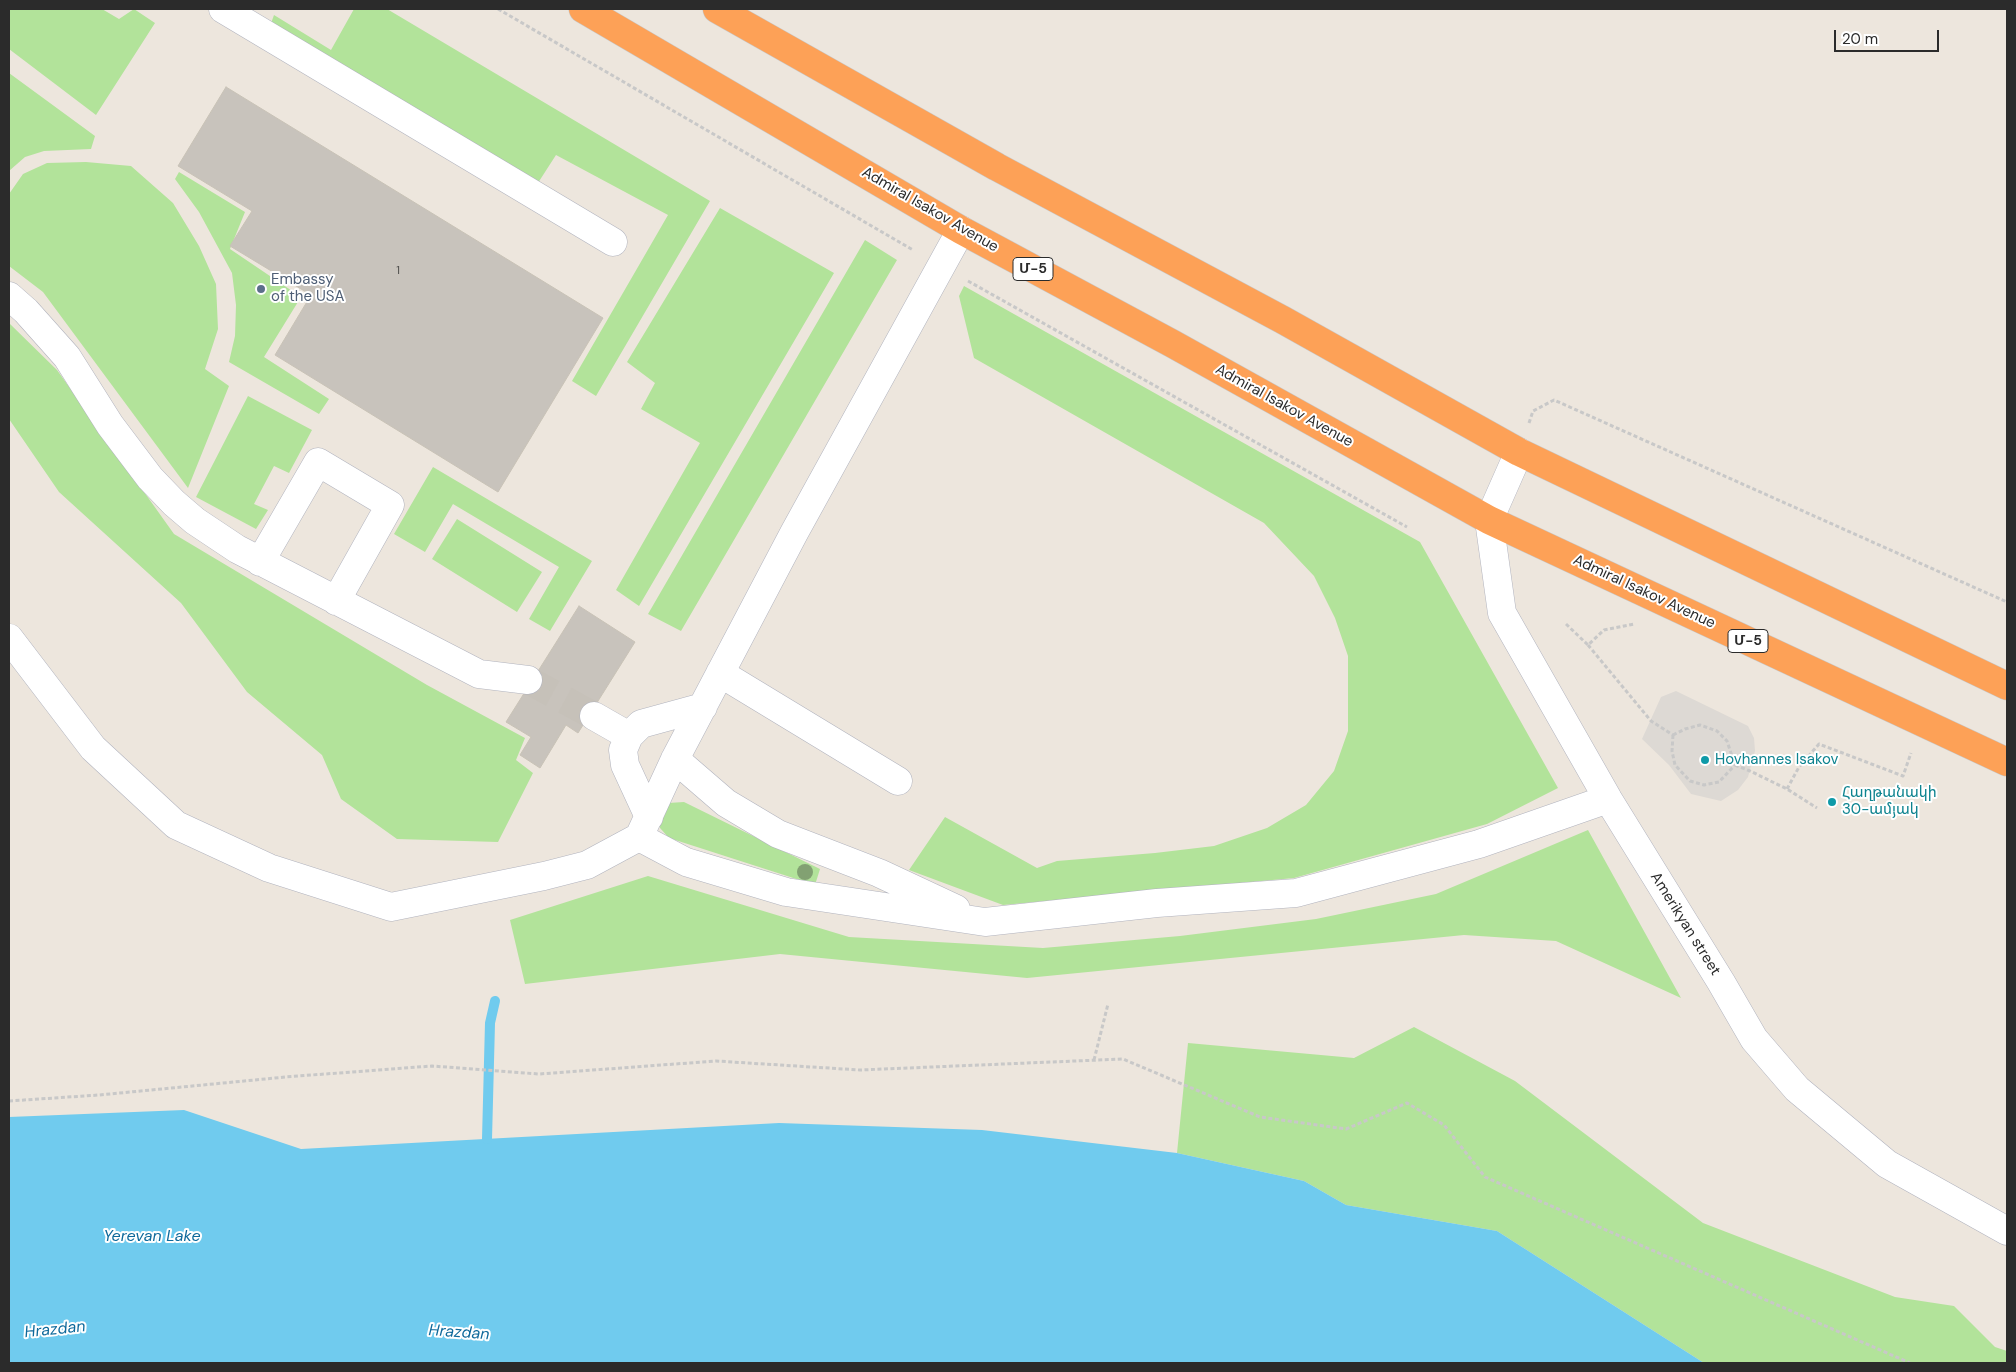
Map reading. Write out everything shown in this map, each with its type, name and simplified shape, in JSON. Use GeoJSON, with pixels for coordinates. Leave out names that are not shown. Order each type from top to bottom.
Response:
{"type":"FeatureCollection","features":[{"type":"Feature","properties":{"kind":"highway","name":"Admiral Isakov Avenue"},"geometry":{"type":"LineString","coordinates":[[583,9],[961,230],[1173,344],[1489,520],[2007,762]]}},
{"type":"Feature","properties":{"kind":"highway"},"geometry":{"type":"LineString","coordinates":[[717,9],[997,167],[1283,320],[1520,452],[2007,686]]}},
{"type":"Feature","properties":{"kind":"street"},"geometry":{"type":"LineString","coordinates":[[223,9],[613,242]]}},
{"type":"Feature","properties":{"kind":"street"},"geometry":{"type":"LineString","coordinates":[[9,638],[93,748],[176,825],[269,868],[391,907],[544,876],[587,865],[644,827],[675,759],[794,533],[961,230]]}},
{"type":"Feature","properties":{"kind":"street"},"geometry":{"type":"LineString","coordinates":[[9,296],[26,311],[67,357],[110,425],[150,478],[195,521],[237,550],[479,674],[528,680]]}},
{"type":"Feature","properties":{"kind":"street"},"geometry":{"type":"LineString","coordinates":[[1489,520],[1520,452]]}},
{"type":"Feature","properties":{"kind":"street"},"geometry":{"type":"LineString","coordinates":[[260,562],[318,462],[390,505],[336,601]]}},
{"type":"Feature","properties":{"kind":"street","name":"Amerikyan street"},"geometry":{"type":"LineString","coordinates":[[1489,520],[1502,613],[1608,799],[1722,982],[1754,1039],[1797,1089],[1886,1164],[2007,1231]]}},
{"type":"Feature","properties":{"kind":"street"},"geometry":{"type":"LineString","coordinates":[[720,673],[898,781]]}},
{"type":"Feature","properties":{"kind":"street"},"geometry":{"type":"LineString","coordinates":[[703,707],[641,724],[629,736],[623,750],[625,765],[644,827],[686,862],[786,892],[985,922],[1157,903],[1296,893],[1479,844],[1608,799]]}},
{"type":"Feature","properties":{"kind":"street"},"geometry":{"type":"LineString","coordinates":[[594,716],[629,736]]}},
{"type":"Feature","properties":{"kind":"street"},"geometry":{"type":"LineString","coordinates":[[675,759],[726,803],[778,834],[879,873],[985,922]]}},
{"type":"Feature","properties":{"kind":"path"},"geometry":{"type":"LineString","coordinates":[[1520,452],[1533,412],[1554,400],[2007,602]]}},
{"type":"Feature","properties":{"kind":"path"},"geometry":{"type":"LineString","coordinates":[[1588,644],[1651,721],[1673,735]]}},
{"type":"Feature","properties":{"kind":"path"},"geometry":{"type":"LineString","coordinates":[[1673,735],[1700,725],[1717,731],[1727,741],[1735,765],[1787,789],[1817,808]]}},
{"type":"Feature","properties":{"kind":"path"},"geometry":{"type":"LineString","coordinates":[[1673,735],[1672,750],[1675,765],[1690,781],[1704,786],[1719,782],[1735,765]]}},
{"type":"Feature","properties":{"kind":"path"},"geometry":{"type":"LineString","coordinates":[[1787,789],[1799,767],[1819,744],[1903,776],[1914,747]]}},
{"type":"Feature","properties":{"kind":"path"},"geometry":{"type":"LineString","coordinates":[[1094,1060],[1108,1004]]}},
{"type":"Feature","properties":{"kind":"path"},"geometry":{"type":"LineString","coordinates":[[9,1101],[432,1066],[539,1074],[716,1061],[860,1070],[1123,1059],[1260,1117],[1346,1128],[1407,1103],[1444,1125],[1485,1176],[1910,1363]]}},
{"type":"Feature","properties":{"kind":"green space"},"geometry":{"type":"Polygon","coordinates":[[[9,9],[102,9],[119,19],[134,9],[155,23],[96,115],[9,49],[9,9]]]}},
{"type":"Feature","properties":{"kind":"green space"},"geometry":{"type":"Polygon","coordinates":[[[354,9],[387,9],[710,201],[596,396],[572,381],[668,215],[556,155],[536,186],[269,29],[274,15],[331,50],[354,9]]]}},
{"type":"Feature","properties":{"kind":"green space"},"geometry":{"type":"Polygon","coordinates":[[[9,73],[95,136],[91,149],[44,151],[25,157],[9,171],[9,73]]]}},
{"type":"Feature","properties":{"kind":"green space"},"geometry":{"type":"Polygon","coordinates":[[[86,162],[131,166],[173,203],[199,246],[216,284],[218,329],[205,369],[229,386],[188,488],[43,292],[9,266],[9,194],[23,174],[47,163],[86,162]]]}},
{"type":"Feature","properties":{"kind":"green space"},"geometry":{"type":"Polygon","coordinates":[[[179,172],[245,212],[230,249],[301,297],[264,357],[329,399],[319,414],[229,362],[235,336],[236,305],[232,273],[199,212],[175,179],[179,172]]]}},
{"type":"Feature","properties":{"kind":"green space"},"geometry":{"type":"Polygon","coordinates":[[[720,208],[834,273],[639,606],[616,590],[700,443],[641,409],[655,383],[627,362],[720,208]]]}},
{"type":"Feature","properties":{"kind":"green space"},"geometry":{"type":"Polygon","coordinates":[[[865,240],[897,260],[681,631],[648,614],[865,240]]]}},
{"type":"Feature","properties":{"kind":"green space"},"geometry":{"type":"Polygon","coordinates":[[[964,286],[1420,542],[1558,788],[1487,824],[1294,878],[1003,905],[909,870],[945,817],[1037,868],[1057,861],[1214,846],[1267,828],[1306,805],[1334,771],[1348,731],[1348,656],[1335,618],[1314,576],[1264,523],[974,358],[959,296],[964,286]]]}},
{"type":"Feature","properties":{"kind":"green space"},"geometry":{"type":"Polygon","coordinates":[[[9,323],[57,370],[174,534],[427,685],[525,738],[516,760],[533,773],[498,842],[397,839],[341,799],[322,755],[247,692],[181,603],[59,492],[9,419],[9,323]]]}},
{"type":"Feature","properties":{"kind":"green space"},"geometry":{"type":"Polygon","coordinates":[[[248,396],[312,430],[289,473],[274,466],[254,504],[268,510],[256,529],[196,497],[248,396]]]}},
{"type":"Feature","properties":{"kind":"green space"},"geometry":{"type":"Polygon","coordinates":[[[433,467],[592,561],[550,631],[529,619],[559,567],[453,504],[425,552],[394,534],[433,467]]]}},
{"type":"Feature","properties":{"kind":"green space"},"geometry":{"type":"Polygon","coordinates":[[[457,519],[542,572],[517,612],[432,559],[457,519]]]}},
{"type":"Feature","properties":{"kind":"green space"},"geometry":{"type":"Polygon","coordinates":[[[684,802],[820,869],[815,885],[669,838],[660,828],[657,813],[668,803],[684,802]]]}},
{"type":"Feature","properties":{"kind":"green space"},"geometry":{"type":"Polygon","coordinates":[[[1588,830],[1681,998],[1556,941],[1464,935],[1027,978],[780,954],[525,984],[510,920],[648,876],[849,937],[1043,948],[1180,936],[1316,919],[1436,894],[1588,830]]]}},
{"type":"Feature","properties":{"kind":"green space"},"geometry":{"type":"Polygon","coordinates":[[[1414,1027],[1515,1081],[1703,1223],[1895,1297],[1954,1306],[1995,1347],[2007,1351],[2007,1363],[1704,1363],[1497,1231],[1346,1205],[1304,1181],[1177,1153],[1188,1043],[1354,1058],[1414,1027]]]}},
{"type":"Feature","properties":{"kind":"shaded area"},"geometry":{"type":"Polygon","coordinates":[[[1676,691],[1748,726],[1754,738],[1755,751],[1748,777],[1738,790],[1721,801],[1691,794],[1669,765],[1642,739],[1661,697],[1676,691]]]}},
{"type":"Feature","properties":{"kind":"water","name":"Yerevan Lake"},"geometry":{"type":"Polygon","coordinates":[[[184,1110],[301,1149],[779,1123],[982,1130],[1177,1153],[1304,1181],[1346,1205],[1497,1231],[1704,1363],[9,1363],[9,1117],[184,1110]]]}},
{"type":"Feature","properties":{"kind":"building","name":"Embassy of the USA"},"geometry":{"type":"Polygon","coordinates":[[[226,87],[603,318],[498,492],[275,355],[311,295],[230,246],[252,211],[178,166],[226,87]]]}},
{"type":"Feature","properties":{"kind":"building"},"geometry":{"type":"Polygon","coordinates":[[[579,606],[635,642],[578,733],[566,725],[540,768],[520,755],[531,737],[506,722],[579,606]]]}},
{"type":"Feature","properties":{"kind":"waterway"},"geometry":{"type":"LineString","coordinates":[[487,1139],[490,1023],[495,1001]]}},
{"type":"Feature","properties":{"kind":"tunnel"},"geometry":{"type":"LineString","coordinates":[[528,680],[594,716]]}},
{"type":"Feature","properties":{"kind":"place","name":"Embassy of the USA"},"geometry":{"type":"Point","coordinates":[261,289]}},
{"type":"Feature","properties":{"kind":"place","name":"Hovhannes Isakov"},"geometry":{"type":"Point","coordinates":[1705,760]}},
{"type":"Feature","properties":{"kind":"place","name":"Հաղթանակի 30-ամյակ"},"geometry":{"type":"Point","coordinates":[1832,802]}},
{"type":"Feature","properties":{"kind":"water label","name":"Hrazdan"},"geometry":{"type":"Point","coordinates":[55,1330]}},
{"type":"Feature","properties":{"kind":"water label","name":"Hrazdan"},"geometry":{"type":"Point","coordinates":[459,1333]}}]}
